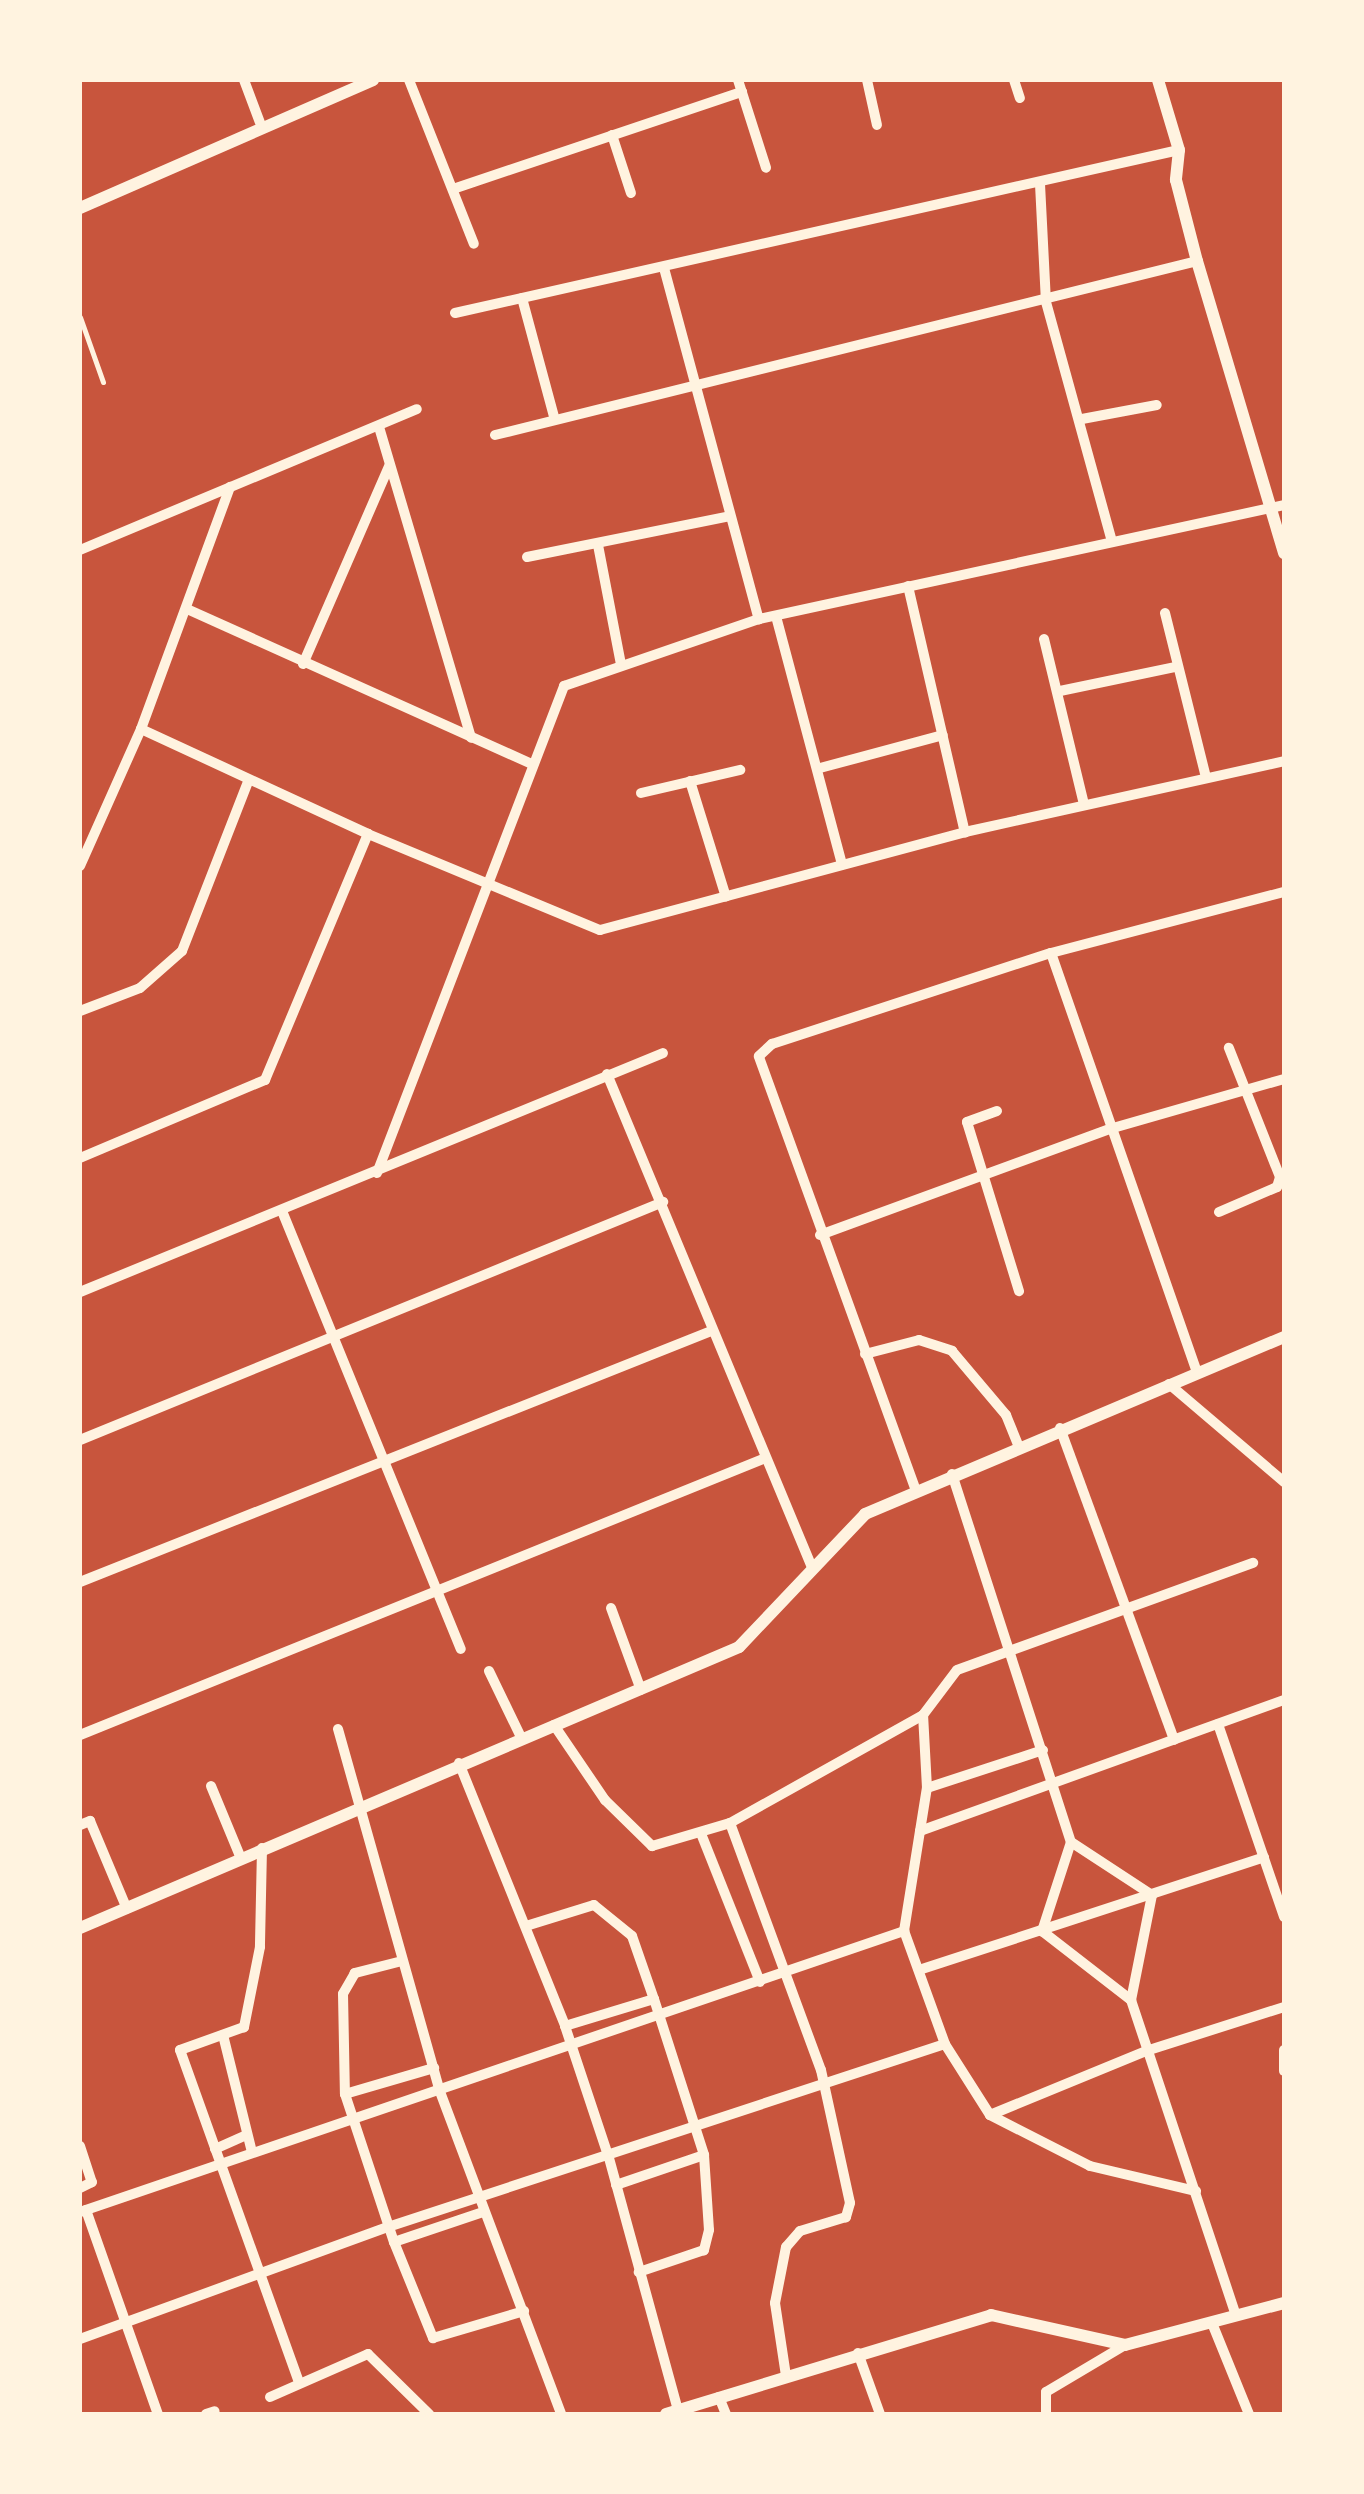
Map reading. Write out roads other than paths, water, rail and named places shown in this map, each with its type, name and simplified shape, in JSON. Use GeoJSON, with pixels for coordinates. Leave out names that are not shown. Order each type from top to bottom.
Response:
{"type":"FeatureCollection","features":[{"type":"Feature","properties":{"kind":"street"},"geometry":{"type":"LineString","coordinates":[[244,80],[262,128]]}},
{"type":"Feature","properties":{"kind":"street"},"geometry":{"type":"LineString","coordinates":[[80,208],[373,80]]}},
{"type":"Feature","properties":{"kind":"street"},"geometry":{"type":"LineString","coordinates":[[409,80],[474,244]]}},
{"type":"Feature","properties":{"kind":"street"},"geometry":{"type":"LineString","coordinates":[[867,80],[877,125]]}},
{"type":"Feature","properties":{"kind":"street"},"geometry":{"type":"LineString","coordinates":[[1014,80],[1020,98]]}},
{"type":"Feature","properties":{"kind":"street"},"geometry":{"type":"LineString","coordinates":[[1158,80],[1179,150],[1176,180],[1197,261],[1277,506],[1284,552]]}},
{"type":"Feature","properties":{"kind":"street"},"geometry":{"type":"LineString","coordinates":[[454,189],[740,86],[766,168]]}},
{"type":"Feature","properties":{"kind":"street"},"geometry":{"type":"LineString","coordinates":[[612,135],[632,194]]}},
{"type":"Feature","properties":{"kind":"street"},"geometry":{"type":"LineString","coordinates":[[455,313],[1179,150]]}},
{"type":"Feature","properties":{"kind":"street"},"geometry":{"type":"LineString","coordinates":[[1040,184],[1046,302],[1082,419],[1112,541]]}},
{"type":"Feature","properties":{"kind":"street"},"geometry":{"type":"LineString","coordinates":[[495,435],[692,382],[1046,302],[1197,261]]}},
{"type":"Feature","properties":{"kind":"street"},"geometry":{"type":"LineString","coordinates":[[664,268],[692,382],[760,619]]}},
{"type":"Feature","properties":{"kind":"street"},"geometry":{"type":"LineString","coordinates":[[522,298],[554,417]]}},
{"type":"Feature","properties":{"kind":"street"},"geometry":{"type":"LineString","coordinates":[[1082,419],[1157,406]]}},
{"type":"Feature","properties":{"kind":"street"},"geometry":{"type":"LineString","coordinates":[[80,550],[417,409]]}},
{"type":"Feature","properties":{"kind":"street"},"geometry":{"type":"LineString","coordinates":[[379,427],[472,738]]}},
{"type":"Feature","properties":{"kind":"street"},"geometry":{"type":"LineString","coordinates":[[303,664],[390,465]]}},
{"type":"Feature","properties":{"kind":"street"},"geometry":{"type":"LineString","coordinates":[[80,866],[141,730],[230,487]]}},
{"type":"Feature","properties":{"kind":"street"},"geometry":{"type":"LineString","coordinates":[[377,1173],[564,686],[760,619],[778,620],[908,586],[1277,506]]}},
{"type":"Feature","properties":{"kind":"street"},"geometry":{"type":"LineString","coordinates":[[527,557],[730,516]]}},
{"type":"Feature","properties":{"kind":"street"},"geometry":{"type":"LineString","coordinates":[[598,545],[622,665]]}},
{"type":"Feature","properties":{"kind":"street"},"geometry":{"type":"LineString","coordinates":[[908,586],[964,832]]}},
{"type":"Feature","properties":{"kind":"street"},"geometry":{"type":"LineString","coordinates":[[187,609],[532,764]]}},
{"type":"Feature","properties":{"kind":"street"},"geometry":{"type":"LineString","coordinates":[[1165,613],[1175,668],[1206,777]]}},
{"type":"Feature","properties":{"kind":"street"},"geometry":{"type":"LineString","coordinates":[[778,620],[820,768],[842,864]]}},
{"type":"Feature","properties":{"kind":"street"},"geometry":{"type":"LineString","coordinates":[[1044,639],[1060,691],[1084,804]]}},
{"type":"Feature","properties":{"kind":"street"},"geometry":{"type":"LineString","coordinates":[[1060,691],[1175,668]]}},
{"type":"Feature","properties":{"kind":"street"},"geometry":{"type":"LineString","coordinates":[[141,730],[248,782],[600,930],[964,832],[1284,761]]}},
{"type":"Feature","properties":{"kind":"street"},"geometry":{"type":"LineString","coordinates":[[820,768],[943,735]]}},
{"type":"Feature","properties":{"kind":"street"},"geometry":{"type":"LineString","coordinates":[[641,793],[740,770]]}},
{"type":"Feature","properties":{"kind":"street"},"geometry":{"type":"LineString","coordinates":[[690,781],[726,897]]}},
{"type":"Feature","properties":{"kind":"street"},"geometry":{"type":"LineString","coordinates":[[80,1011],[140,988],[182,950],[248,782]]}},
{"type":"Feature","properties":{"kind":"street"},"geometry":{"type":"LineString","coordinates":[[80,1158],[265,1080],[368,834]]}},
{"type":"Feature","properties":{"kind":"street"},"geometry":{"type":"LineString","coordinates":[[914,1488],[820,1235],[759,1056],[772,1044],[1052,952],[1283,896]]}},
{"type":"Feature","properties":{"kind":"street"},"geometry":{"type":"LineString","coordinates":[[1052,952],[1198,1372]]}},
{"type":"Feature","properties":{"kind":"street"},"geometry":{"type":"LineString","coordinates":[[1219,1212],[1277,1187],[1280,1177],[1228,1048]]}},
{"type":"Feature","properties":{"kind":"street"},"geometry":{"type":"LineString","coordinates":[[80,1292],[377,1173],[663,1052]]}},
{"type":"Feature","properties":{"kind":"street"},"geometry":{"type":"LineString","coordinates":[[607,1074],[663,1202],[762,1459],[811,1564]]}},
{"type":"Feature","properties":{"kind":"street"},"geometry":{"type":"LineString","coordinates":[[820,1235],[1113,1128],[1284,1080]]}},
{"type":"Feature","properties":{"kind":"street"},"geometry":{"type":"LineString","coordinates":[[997,1111],[967,1122],[1019,1291]]}},
{"type":"Feature","properties":{"kind":"street"},"geometry":{"type":"LineString","coordinates":[[80,1440],[663,1202]]}},
{"type":"Feature","properties":{"kind":"street"},"geometry":{"type":"LineString","coordinates":[[282,1211],[460,1650]]}},
{"type":"Feature","properties":{"kind":"street"},"geometry":{"type":"LineString","coordinates":[[80,1582],[711,1331]]}},
{"type":"Feature","properties":{"kind":"street"},"geometry":{"type":"LineString","coordinates":[[80,1928],[520,1736],[738,1648],[811,1564],[865,1514],[914,1488],[1284,1337]]}},
{"type":"Feature","properties":{"kind":"street"},"geometry":{"type":"LineString","coordinates":[[865,1354],[919,1340],[952,1351],[1006,1415],[1018,1446]]}},
{"type":"Feature","properties":{"kind":"street"},"geometry":{"type":"LineString","coordinates":[[1168,1384],[1284,1482]]}},
{"type":"Feature","properties":{"kind":"street"},"geometry":{"type":"LineString","coordinates":[[1060,1428],[1174,1740]]}},
{"type":"Feature","properties":{"kind":"street"},"geometry":{"type":"LineString","coordinates":[[80,1735],[762,1459]]}},
{"type":"Feature","properties":{"kind":"street"},"geometry":{"type":"LineString","coordinates":[[952,1473],[1071,1842],[1042,1931]]}},
{"type":"Feature","properties":{"kind":"street"},"geometry":{"type":"LineString","coordinates":[[554,1725],[605,1800],[652,1846],[702,1836],[923,1715],[956,1670],[1253,1564]]}},
{"type":"Feature","properties":{"kind":"street"},"geometry":{"type":"LineString","coordinates":[[611,1608],[641,1690]]}},
{"type":"Feature","properties":{"kind":"street"},"geometry":{"type":"LineString","coordinates":[[489,1671],[520,1736]]}},
{"type":"Feature","properties":{"kind":"street"},"geometry":{"type":"LineString","coordinates":[[920,1831],[1284,1700]]}},
{"type":"Feature","properties":{"kind":"street"},"geometry":{"type":"LineString","coordinates":[[923,1715],[926,1788],[904,1932],[945,2044],[990,2115],[1090,2166],[1196,2191]]}},
{"type":"Feature","properties":{"kind":"street"},"geometry":{"type":"LineString","coordinates":[[1218,1724],[1284,1917]]}},
{"type":"Feature","properties":{"kind":"street"},"geometry":{"type":"LineString","coordinates":[[338,1729],[439,2089],[475,2198],[524,2311],[561,2414]]}},
{"type":"Feature","properties":{"kind":"street"},"geometry":{"type":"LineString","coordinates":[[926,1788],[1044,1750]]}},
{"type":"Feature","properties":{"kind":"street"},"geometry":{"type":"LineString","coordinates":[[459,1762],[565,2026],[609,2158],[672,2412],[990,2315],[1125,2345]]}},
{"type":"Feature","properties":{"kind":"street"},"geometry":{"type":"LineString","coordinates":[[211,1786],[240,1856]]}},
{"type":"Feature","properties":{"kind":"street"},"geometry":{"type":"LineString","coordinates":[[85,1823],[126,1909]]}},
{"type":"Feature","properties":{"kind":"street"},"geometry":{"type":"LineString","coordinates":[[730,1823],[823,2085],[851,2211],[800,2231],[786,2247],[775,2303],[786,2376]]}},
{"type":"Feature","properties":{"kind":"street"},"geometry":{"type":"LineString","coordinates":[[702,1836],[760,1982]]}},
{"type":"Feature","properties":{"kind":"street"},"geometry":{"type":"LineString","coordinates":[[1071,1842],[1152,1895]]}},
{"type":"Feature","properties":{"kind":"street"},"geometry":{"type":"LineString","coordinates":[[262,1848],[260,1947],[244,2027],[180,2050],[299,2384]]}},
{"type":"Feature","properties":{"kind":"street"},"geometry":{"type":"LineString","coordinates":[[919,1970],[1264,1858]]}},
{"type":"Feature","properties":{"kind":"street"},"geometry":{"type":"LineString","coordinates":[[1152,1895],[1132,2000],[1236,2316]]}},
{"type":"Feature","properties":{"kind":"street"},"geometry":{"type":"LineString","coordinates":[[526,1926],[594,1905],[632,1936],[654,2000],[655,2016],[704,2155],[704,2250],[639,2272]]}},
{"type":"Feature","properties":{"kind":"street"},"geometry":{"type":"LineString","coordinates":[[1042,1931],[1132,2000]]}},
{"type":"Feature","properties":{"kind":"street"},"geometry":{"type":"LineString","coordinates":[[158,2414],[83,2211],[655,2016],[784,1976],[904,1932]]}},
{"type":"Feature","properties":{"kind":"street"},"geometry":{"type":"LineString","coordinates":[[402,1961],[346,1979],[346,2094],[394,2242],[434,2338],[524,2311]]}},
{"type":"Feature","properties":{"kind":"street"},"geometry":{"type":"LineString","coordinates":[[565,2026],[654,2000]]}},
{"type":"Feature","properties":{"kind":"street"},"geometry":{"type":"LineString","coordinates":[[990,2115],[1146,2051],[1284,2007]]}},
{"type":"Feature","properties":{"kind":"street"},"geometry":{"type":"LineString","coordinates":[[223,2035],[252,2152]]}},
{"type":"Feature","properties":{"kind":"street"},"geometry":{"type":"LineString","coordinates":[[80,2339],[260,2278],[391,2226],[609,2158],[945,2044]]}},
{"type":"Feature","properties":{"kind":"street"},"geometry":{"type":"LineString","coordinates":[[1284,2050],[1284,2071]]}},
{"type":"Feature","properties":{"kind":"street"},"geometry":{"type":"LineString","coordinates":[[346,2094],[434,2068]]}},
{"type":"Feature","properties":{"kind":"street"},"geometry":{"type":"LineString","coordinates":[[216,2149],[247,2135]]}},
{"type":"Feature","properties":{"kind":"street"},"geometry":{"type":"LineString","coordinates":[[80,2146],[92,2182],[80,2188]]}},
{"type":"Feature","properties":{"kind":"street"},"geometry":{"type":"LineString","coordinates":[[616,2185],[704,2155]]}},
{"type":"Feature","properties":{"kind":"street"},"geometry":{"type":"LineString","coordinates":[[394,2242],[484,2212]]}},
{"type":"Feature","properties":{"kind":"street"},"geometry":{"type":"LineString","coordinates":[[1046,2414],[1046,2392],[1125,2345],[1284,2303]]}},
{"type":"Feature","properties":{"kind":"street"},"geometry":{"type":"LineString","coordinates":[[1212,2323],[1249,2414]]}},
{"type":"Feature","properties":{"kind":"street"},"geometry":{"type":"LineString","coordinates":[[858,2353],[880,2414]]}},
{"type":"Feature","properties":{"kind":"street"},"geometry":{"type":"LineString","coordinates":[[270,2397],[368,2354],[428,2414]]}},
{"type":"Feature","properties":{"kind":"street"},"geometry":{"type":"LineString","coordinates":[[720,2397],[726,2414]]}},
{"type":"Feature","properties":{"kind":"lane"},"geometry":{"type":"LineString","coordinates":[[80,317],[102,382]]}}]}
